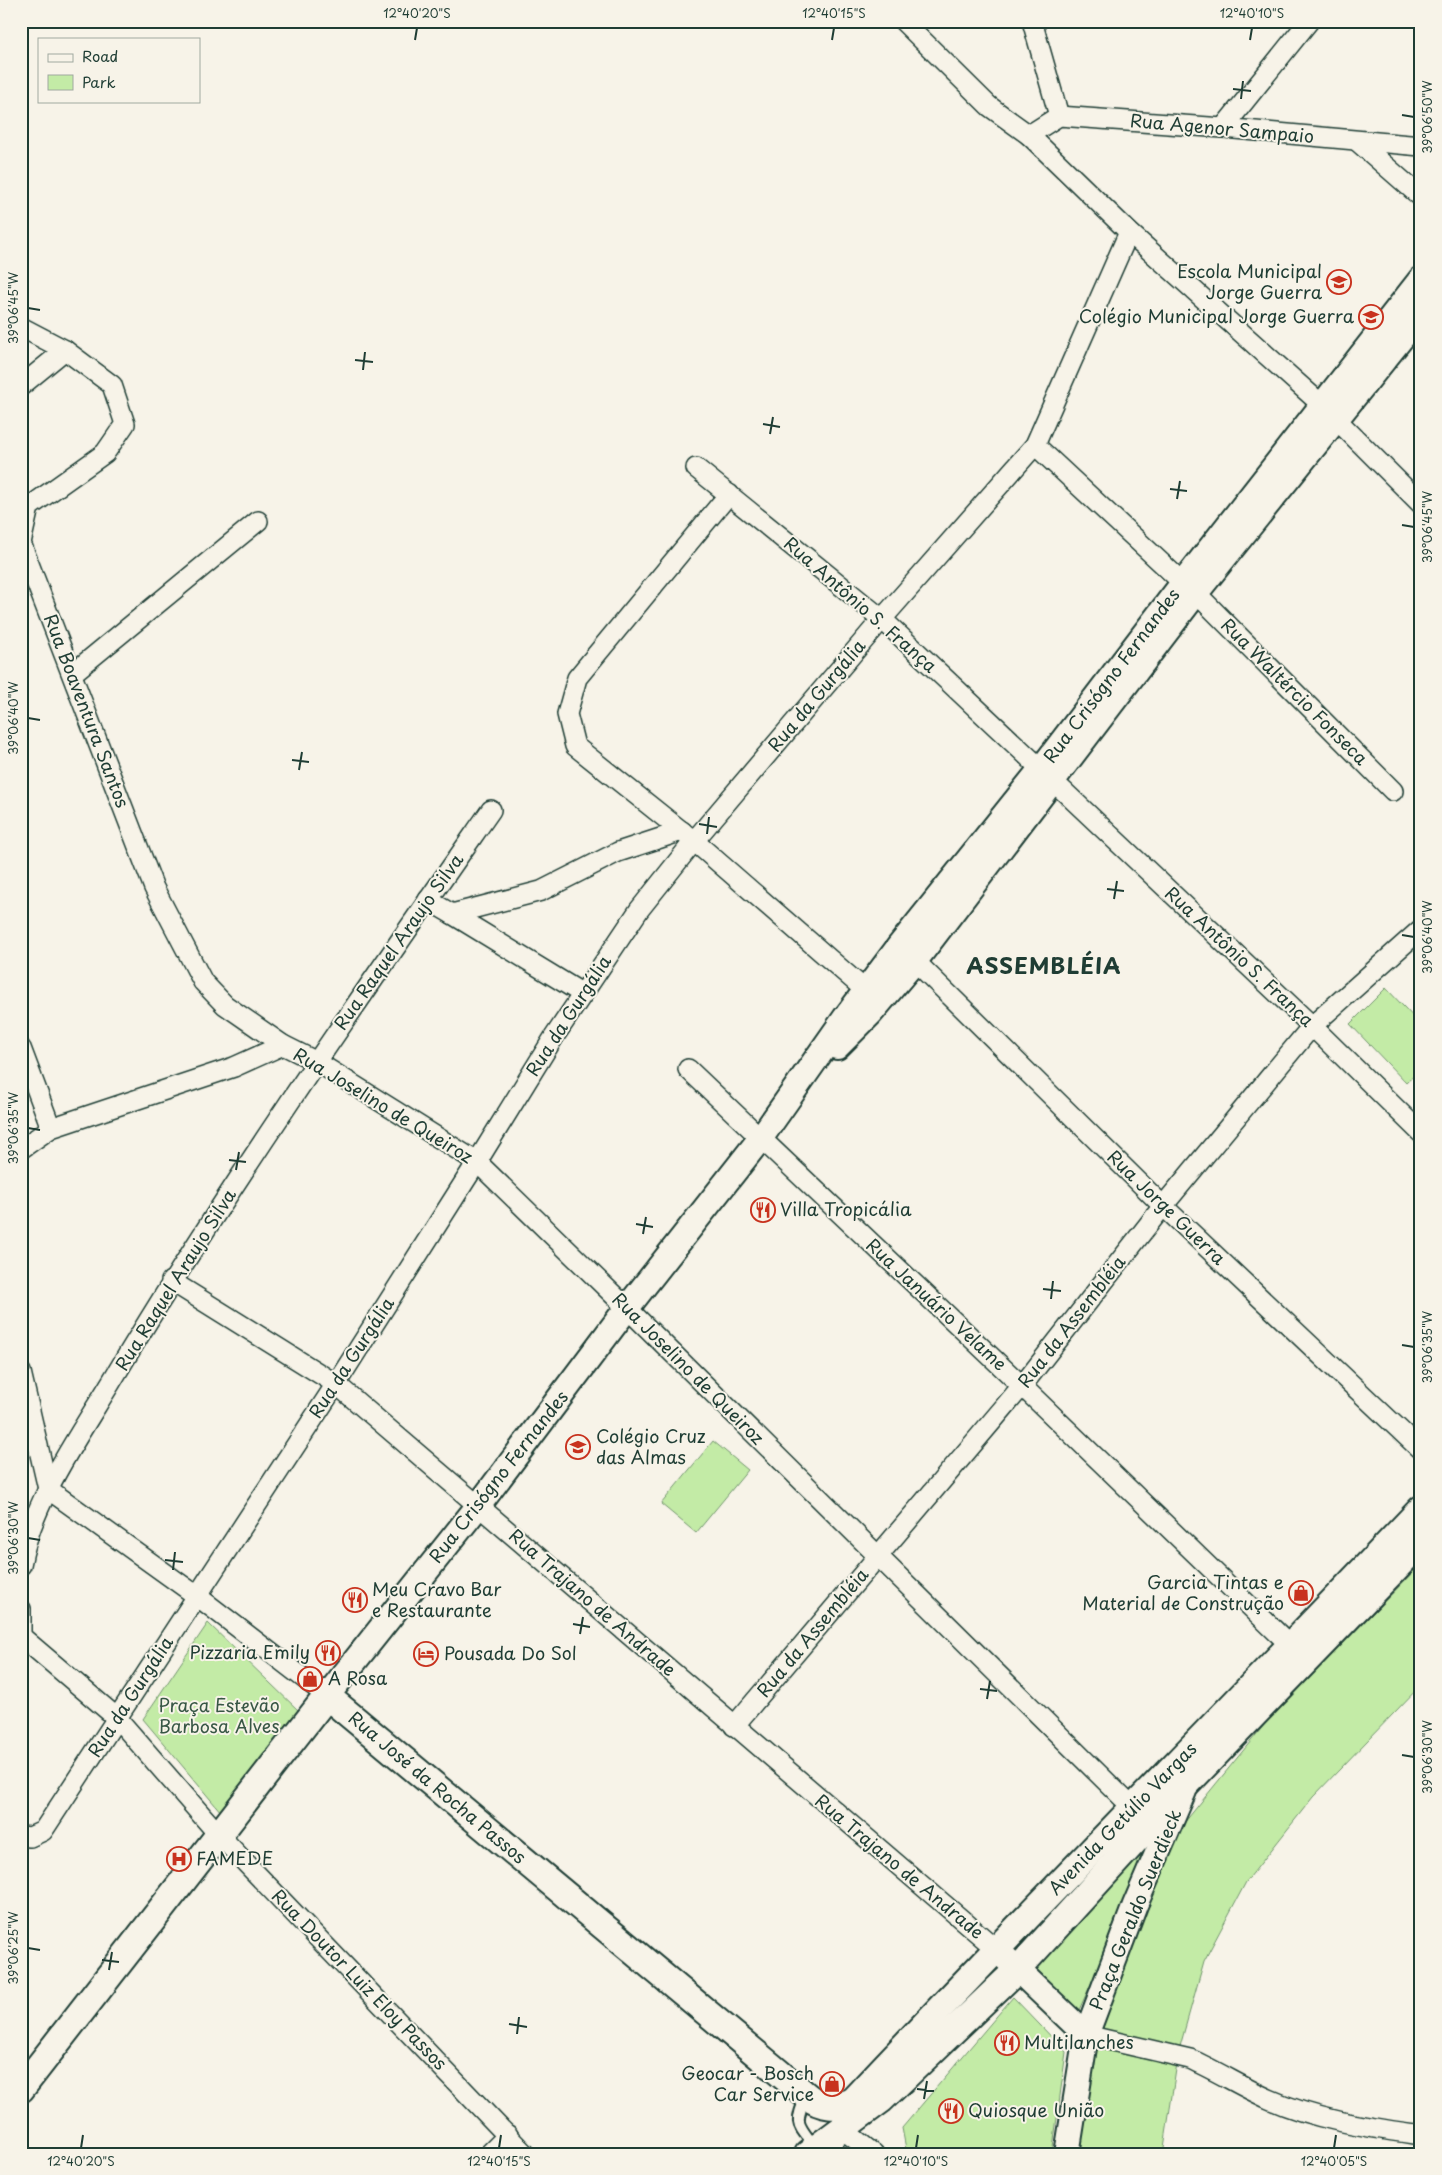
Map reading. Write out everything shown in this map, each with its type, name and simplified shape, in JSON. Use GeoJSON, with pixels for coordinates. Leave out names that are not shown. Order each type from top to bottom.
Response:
{"type":"FeatureCollection","features":[{"type":"Feature","properties":{"kind":"main road","name":"Avenida Getúlio Vargas"},"geometry":{"type":"LineString","coordinates":[[811,2099],[835,2106],[845,2105],[853,2100],[995,1948],[1291,1646],[1421,1509]]}},
{"type":"Feature","properties":{"kind":"main road","name":"Avenida Getúlio Vargas"},"geometry":{"type":"LineString","coordinates":[[812,2151],[881,2100],[1018,1969],[1186,1785],[1421,1542]]}},
{"type":"Feature","properties":{"kind":"main road","name":"Rua Crisógno Fernandes"},"geometry":{"type":"LineString","coordinates":[[21,2089],[327,1696]]}},
{"type":"Feature","properties":{"kind":"main road","name":"Rua José da Rocha Passos"},"geometry":{"type":"LineString","coordinates":[[327,1696],[811,2099]]}},
{"type":"Feature","properties":{"kind":"street"},"geometry":{"type":"LineString","coordinates":[[903,21],[989,106],[1029,135],[1130,232],[1329,412],[1421,504]]}},
{"type":"Feature","properties":{"kind":"street"},"geometry":{"type":"LineString","coordinates":[[1029,135],[1059,116],[1032,21]]}},
{"type":"Feature","properties":{"kind":"street"},"geometry":{"type":"LineString","coordinates":[[1223,128],[1309,21]]}},
{"type":"Feature","properties":{"kind":"street","name":"Rua Agenor Sampaio"},"geometry":{"type":"LineString","coordinates":[[1059,116],[1223,128],[1421,146]]}},
{"type":"Feature","properties":{"kind":"street"},"geometry":{"type":"LineString","coordinates":[[1357,141],[1421,197]]}},
{"type":"Feature","properties":{"kind":"street","name":"Rua da Gurgália"},"geometry":{"type":"LineString","coordinates":[[21,1836],[37,1835],[43,1831],[336,1384],[554,1037],[688,836],[1035,445],[1130,232]]}},
{"type":"Feature","properties":{"kind":"street","name":"Rua Crisógno Fernandes"},"geometry":{"type":"LineString","coordinates":[[806,1075],[852,1035],[915,961],[1048,775],[1190,588],[1329,412],[1421,279]]}},
{"type":"Feature","properties":{"kind":"street","name":"Rua Crisógno Fernandes"},"geometry":{"type":"LineString","coordinates":[[1329,412],[1421,314]]}},
{"type":"Feature","properties":{"kind":"street"},"geometry":{"type":"LineString","coordinates":[[21,327],[65,350],[21,386]]}},
{"type":"Feature","properties":{"kind":"street","name":"Rua Boaventura Santos"},"geometry":{"type":"LineString","coordinates":[[65,350],[112,385],[125,424],[105,453],[29,507],[21,543],[73,673],[107,768],[154,888],[203,982]]}},
{"type":"Feature","properties":{"kind":"street","name":"Rua Waltércio Fonseca"},"geometry":{"type":"LineString","coordinates":[[1035,445],[1190,588],[1393,791]]}},
{"type":"Feature","properties":{"kind":"street","name":"Rua Antônio S. França"},"geometry":{"type":"LineString","coordinates":[[696,468],[882,619],[1312,1026],[1421,1134]]}},
{"type":"Feature","properties":{"kind":"street"},"geometry":{"type":"LineString","coordinates":[[729,494],[577,678],[567,714],[575,746],[688,836],[865,990]]}},
{"type":"Feature","properties":{"kind":"street"},"geometry":{"type":"LineString","coordinates":[[73,673],[258,521]]}},
{"type":"Feature","properties":{"kind":"street","name":"Rua Crisógno Fernandes"},"geometry":{"type":"LineString","coordinates":[[327,1696],[479,1505],[627,1308],[760,1139],[865,990],[1048,775]]}},
{"type":"Feature","properties":{"kind":"street","name":"Rua Raquel Araujo Silva"},"geometry":{"type":"LineString","coordinates":[[21,1565],[24,1549],[48,1489],[172,1281],[317,1062],[491,810]]}},
{"type":"Feature","properties":{"kind":"street"},"geometry":{"type":"LineString","coordinates":[[452,914],[541,891],[618,852],[688,836]]}},
{"type":"Feature","properties":{"kind":"street"},"geometry":{"type":"LineString","coordinates":[[428,900],[583,994]]}},
{"type":"Feature","properties":{"kind":"street","name":"Rua da Assembléia"},"geometry":{"type":"LineString","coordinates":[[734,1726],[1022,1386],[1164,1206],[1312,1026],[1421,929]]}},
{"type":"Feature","properties":{"kind":"street","name":"Rua Jorge Guerra"},"geometry":{"type":"LineString","coordinates":[[915,961],[1164,1206],[1421,1450]]}},
{"type":"Feature","properties":{"kind":"street","name":"Rua Joselino de Queiroz"},"geometry":{"type":"LineString","coordinates":[[203,982],[225,1005],[282,1045],[317,1062],[477,1162],[1133,1808]]}},
{"type":"Feature","properties":{"kind":"street"},"geometry":{"type":"LineString","coordinates":[[21,1150],[51,1128],[234,1067],[282,1045]]}},
{"type":"Feature","properties":{"kind":"street"},"geometry":{"type":"LineString","coordinates":[[21,1048],[51,1128]]}},
{"type":"Feature","properties":{"kind":"street","name":"Rua Januário Velame"},"geometry":{"type":"LineString","coordinates":[[688,1069],[1022,1386],[1291,1646]]}},
{"type":"Feature","properties":{"kind":"street","name":"Rua Trajano de Andrade"},"geometry":{"type":"LineString","coordinates":[[172,1281],[336,1384],[995,1948]]}},
{"type":"Feature","properties":{"kind":"street"},"geometry":{"type":"LineString","coordinates":[[21,1372],[48,1489]]}},
{"type":"Feature","properties":{"kind":"street","name":"Rua José da Rocha Passos"},"geometry":{"type":"LineString","coordinates":[[48,1489],[197,1596],[327,1696]]}},
{"type":"Feature","properties":{"kind":"street"},"geometry":{"type":"LineString","coordinates":[[21,1609],[22,1639]]}},
{"type":"Feature","properties":{"kind":"street","name":"Rua Doutor Luiz Eloy Passos"},"geometry":{"type":"LineString","coordinates":[[22,1639],[117,1718],[219,1835],[525,2154]]}},
{"type":"Feature","properties":{"kind":"street","name":"Praça Geraldo Suerdieck"},"geometry":{"type":"LineString","coordinates":[[1067,2154],[1086,2035],[1135,1905],[1186,1785]]}},
{"type":"Feature","properties":{"kind":"street"},"geometry":{"type":"LineString","coordinates":[[995,1948],[1086,2035],[1190,2059],[1230,2080],[1294,2108],[1363,2127],[1414,2134],[1421,2132]]}},
{"type":"Feature","properties":{"kind":"street"},"geometry":{"type":"LineString","coordinates":[[841,2128],[874,2154]]}},
{"type":"Feature","properties":{"kind":"street"},"geometry":{"type":"LineString","coordinates":[[489,2154],[508,2135]]}},
{"type":"Feature","properties":{"kind":"lane"},"geometry":{"type":"LineString","coordinates":[[811,2099],[798,2117],[798,2123],[812,2151]]}},
{"type":"Feature","properties":{"kind":"green space"},"geometry":{"type":"Polygon","coordinates":[[[1386,988],[1421,1025],[1421,1069],[1406,1083],[1350,1024],[1386,988]]]}},
{"type":"Feature","properties":{"kind":"green space"},"geometry":{"type":"Polygon","coordinates":[[[713,1441],[748,1470],[696,1533],[661,1504],[713,1441]]]}},
{"type":"Feature","properties":{"kind":"green space"},"geometry":{"type":"Polygon","coordinates":[[[1421,1564],[1421,1685],[1313,1797],[1246,1882],[1204,1961],[1179,2050],[1163,2154],[1078,2154],[1089,2048],[1134,1919],[1184,1823],[1269,1719],[1421,1564]]]}},
{"type":"Feature","properties":{"kind":"green space","name":"Praça Estevão Barbosa Alves"},"geometry":{"type":"Polygon","coordinates":[[[208,1623],[299,1711],[221,1812],[143,1719],[208,1623]]]}},
{"type":"Feature","properties":{"kind":"green space"},"geometry":{"type":"Polygon","coordinates":[[[1166,1821],[1078,2012],[1033,1965],[1166,1821]]]}},
{"type":"Feature","properties":{"kind":"green space"},"geometry":{"type":"Polygon","coordinates":[[[1013,1997],[1066,2052],[1052,2154],[907,2154],[902,2128],[1013,1997]]]}},
{"type":"Feature","properties":{"kind":"place","name":"Escola Municipal Jorge Guerra"},"geometry":{"type":"Point","coordinates":[1339,282]}},
{"type":"Feature","properties":{"kind":"place","name":"Colégio Municipal Jorge Guerra"},"geometry":{"type":"Point","coordinates":[1371,317]}},
{"type":"Feature","properties":{"kind":"place","name":"Villa Tropicália"},"geometry":{"type":"Point","coordinates":[763,1210]}},
{"type":"Feature","properties":{"kind":"place","name":"Colégio Cruz das Almas"},"geometry":{"type":"Point","coordinates":[578,1447]}},
{"type":"Feature","properties":{"kind":"place","name":"Garcia Tintas e Material de Construção"},"geometry":{"type":"Point","coordinates":[1301,1593]}},
{"type":"Feature","properties":{"kind":"place","name":"Meu Cravo Bar e Restaurante"},"geometry":{"type":"Point","coordinates":[355,1600]}},
{"type":"Feature","properties":{"kind":"place","name":"Pizzaria Emily"},"geometry":{"type":"Point","coordinates":[328,1653]}},
{"type":"Feature","properties":{"kind":"place","name":"Pousada Do Sol"},"geometry":{"type":"Point","coordinates":[426,1654]}},
{"type":"Feature","properties":{"kind":"place","name":"A Rosa"},"geometry":{"type":"Point","coordinates":[310,1679]}},
{"type":"Feature","properties":{"kind":"place","name":"FAMEDE"},"geometry":{"type":"Point","coordinates":[179,1859]}},
{"type":"Feature","properties":{"kind":"place","name":"Multilanches"},"geometry":{"type":"Point","coordinates":[1007,2043]}},
{"type":"Feature","properties":{"kind":"place","name":"Geocar - Bosch Car Service"},"geometry":{"type":"Point","coordinates":[832,2084]}},
{"type":"Feature","properties":{"kind":"place","name":"Quiosque União"},"geometry":{"type":"Point","coordinates":[951,2111]}},
{"type":"Feature","properties":{"kind":"district","name":"ASSEMBLÉIA"},"geometry":{"type":"Point","coordinates":[1044,966]}}]}
